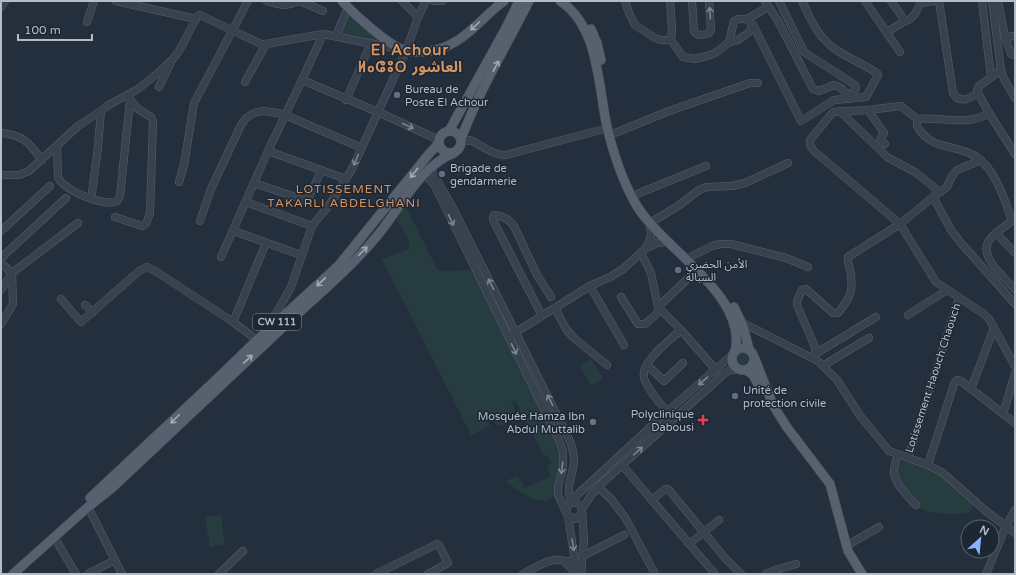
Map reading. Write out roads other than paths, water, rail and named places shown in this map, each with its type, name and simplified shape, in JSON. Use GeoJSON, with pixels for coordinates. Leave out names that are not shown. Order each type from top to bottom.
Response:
{"type":"FeatureCollection","features":[{"type":"Feature","properties":{"kind":"main road"},"geometry":{"type":"LineString","coordinates":[[345,4],[380,35],[406,51],[431,51],[455,42],[504,1]]}},
{"type":"Feature","properties":{"kind":"main road"},"geometry":{"type":"LineString","coordinates":[[454,153],[445,152],[439,142],[441,135],[449,130],[519,1]]}},
{"type":"Feature","properties":{"kind":"main road"},"geometry":{"type":"LineString","coordinates":[[12,574],[88,507],[112,488],[327,287],[378,235],[427,172],[444,156],[458,150],[472,111],[529,1]]}},
{"type":"Feature","properties":{"kind":"main road"},"geometry":{"type":"LineString","coordinates":[[560,1],[576,15],[585,30],[594,57],[611,130],[626,183],[634,202],[720,296],[731,314],[737,343],[732,358],[733,365],[753,375],[778,423],[822,483],[844,555],[855,574]]}},
{"type":"Feature","properties":{"kind":"main road"},"geometry":{"type":"LineString","coordinates":[[568,1],[588,22],[597,43],[611,130],[637,194],[652,222],[690,257],[728,298],[737,313],[749,349],[753,353],[773,405],[795,438],[830,484],[846,546],[862,574]]}},
{"type":"Feature","properties":{"kind":"main road"},"geometry":{"type":"LineString","coordinates":[[449,130],[457,133],[461,140]]}},
{"type":"Feature","properties":{"kind":"main road","name":"CW 111"},"geometry":{"type":"LineString","coordinates":[[6,574],[112,478],[257,340],[339,266],[439,142]]}},
{"type":"Feature","properties":{"kind":"main road"},"geometry":{"type":"LineString","coordinates":[[734,353],[742,348],[749,349]]}},
{"type":"Feature","properties":{"kind":"main road"},"geometry":{"type":"LineString","coordinates":[[743,370],[752,366],[755,359]]}},
{"type":"Feature","properties":{"kind":"street"},"geometry":{"type":"LineString","coordinates":[[1,7],[6,1]]}},
{"type":"Feature","properties":{"kind":"street"},"geometry":{"type":"LineString","coordinates":[[87,22],[94,1]]}},
{"type":"Feature","properties":{"kind":"street"},"geometry":{"type":"LineString","coordinates":[[116,1],[196,19]]}},
{"type":"Feature","properties":{"kind":"street"},"geometry":{"type":"LineString","coordinates":[[179,182],[184,165],[194,104],[248,1]]}},
{"type":"Feature","properties":{"kind":"street"},"geometry":{"type":"LineString","coordinates":[[267,1],[281,5],[288,5],[299,1],[323,11]]}},
{"type":"Feature","properties":{"kind":"street"},"geometry":{"type":"LineString","coordinates":[[402,1],[418,17]]}},
{"type":"Feature","properties":{"kind":"street"},"geometry":{"type":"LineString","coordinates":[[62,299],[81,322],[139,271],[147,266],[233,322],[257,340],[287,296],[312,226],[330,204],[352,169],[406,51],[418,17],[426,1]]}},
{"type":"Feature","properties":{"kind":"street"},"geometry":{"type":"LineString","coordinates":[[434,1],[442,1]]}},
{"type":"Feature","properties":{"kind":"street"},"geometry":{"type":"LineString","coordinates":[[625,1],[628,13],[635,25],[655,38],[661,40],[671,40]]}},
{"type":"Feature","properties":{"kind":"street"},"geometry":{"type":"LineString","coordinates":[[670,1],[672,30],[671,40],[683,57],[695,59],[717,52],[729,42],[738,40],[748,33],[753,25]]}},
{"type":"Feature","properties":{"kind":"street"},"geometry":{"type":"LineString","coordinates":[[692,1],[694,31],[696,34],[701,35],[709,33],[711,30],[710,1]]}},
{"type":"Feature","properties":{"kind":"street"},"geometry":{"type":"LineString","coordinates":[[747,18],[753,25],[801,121],[834,100],[852,94],[856,88],[855,85],[804,52],[779,1]]}},
{"type":"Feature","properties":{"kind":"street"},"geometry":{"type":"LineString","coordinates":[[729,42],[734,21],[747,18],[766,4],[778,21],[813,89],[819,91],[834,85],[840,87],[847,96],[858,99],[866,97],[878,75],[871,69],[830,45],[817,31],[802,1]]}},
{"type":"Feature","properties":{"kind":"street"},"geometry":{"type":"LineString","coordinates":[[865,1],[900,52]]}},
{"type":"Feature","properties":{"kind":"street"},"geometry":{"type":"LineString","coordinates":[[891,1],[905,21]]}},
{"type":"Feature","properties":{"kind":"street"},"geometry":{"type":"LineString","coordinates":[[887,32],[914,16],[921,2],[934,1]]}},
{"type":"Feature","properties":{"kind":"street"},"geometry":{"type":"LineString","coordinates":[[939,1],[953,93],[955,97],[960,100],[967,100],[978,93]]}},
{"type":"Feature","properties":{"kind":"street"},"geometry":{"type":"LineString","coordinates":[[982,1],[991,77]]}},
{"type":"Feature","properties":{"kind":"street"},"geometry":{"type":"LineString","coordinates":[[992,1],[1001,70],[1004,79],[1015,98]]}},
{"type":"Feature","properties":{"kind":"street"},"geometry":{"type":"LineString","coordinates":[[998,1],[1011,54],[1015,55]]}},
{"type":"Feature","properties":{"kind":"street"},"geometry":{"type":"LineString","coordinates":[[336,36],[345,4]]}},
{"type":"Feature","properties":{"kind":"street"},"geometry":{"type":"LineString","coordinates":[[1,175],[24,173],[33,169],[78,126],[107,106],[130,97],[172,60],[179,51],[198,15],[202,15],[256,42],[266,44],[323,34],[406,51]]}},
{"type":"Feature","properties":{"kind":"street"},"geometry":{"type":"LineString","coordinates":[[221,258],[268,151],[323,34]]}},
{"type":"Feature","properties":{"kind":"street"},"geometry":{"type":"LineString","coordinates":[[1006,37],[1015,36]]}},
{"type":"Feature","properties":{"kind":"street"},"geometry":{"type":"LineString","coordinates":[[346,100],[371,43]]}},
{"type":"Feature","properties":{"kind":"street"},"geometry":{"type":"LineString","coordinates":[[245,82],[266,44]]}},
{"type":"Feature","properties":{"kind":"street"},"geometry":{"type":"LineString","coordinates":[[159,87],[172,60]]}},
{"type":"Feature","properties":{"kind":"street"},"geometry":{"type":"LineString","coordinates":[[1001,70],[978,87],[977,90],[989,113],[1015,154]]}},
{"type":"Feature","properties":{"kind":"street"},"geometry":{"type":"LineString","coordinates":[[302,80],[346,100],[378,112],[439,142]]}},
{"type":"Feature","properties":{"kind":"street"},"geometry":{"type":"LineString","coordinates":[[461,140],[470,140],[490,151],[500,155],[506,155],[611,130],[750,83],[758,83]]}},
{"type":"Feature","properties":{"kind":"street"},"geometry":{"type":"LineString","coordinates":[[57,146],[59,181],[78,194],[108,203],[115,203],[120,196],[130,97]]}},
{"type":"Feature","properties":{"kind":"street"},"geometry":{"type":"LineString","coordinates":[[115,218],[142,226],[146,224],[150,213],[154,123],[151,117],[138,109],[130,97]]}},
{"type":"Feature","properties":{"kind":"street"},"geometry":{"type":"LineString","coordinates":[[1015,289],[991,263],[986,248],[989,240],[1014,220],[989,169],[981,160],[974,155],[936,144],[927,139],[917,123],[901,106],[833,112],[810,140],[810,145],[814,151],[900,224],[936,282],[984,314],[989,319],[1015,366]]}},
{"type":"Feature","properties":{"kind":"street"},"geometry":{"type":"LineString","coordinates":[[868,110],[884,133],[880,140],[885,144]]}},
{"type":"Feature","properties":{"kind":"street"},"geometry":{"type":"LineString","coordinates":[[92,193],[98,147],[100,111]]}},
{"type":"Feature","properties":{"kind":"street"},"geometry":{"type":"LineString","coordinates":[[200,220],[211,189],[244,119],[251,114],[261,111],[285,115],[362,148]]}},
{"type":"Feature","properties":{"kind":"street"},"geometry":{"type":"LineString","coordinates":[[840,111],[887,157],[915,172],[940,192]]}},
{"type":"Feature","properties":{"kind":"street"},"geometry":{"type":"LineString","coordinates":[[917,123],[973,119],[984,117],[989,113]]}},
{"type":"Feature","properties":{"kind":"street"},"geometry":{"type":"LineString","coordinates":[[1,134],[16,135],[21,137],[31,145],[42,160]]}},
{"type":"Feature","properties":{"kind":"street"},"geometry":{"type":"LineString","coordinates":[[268,151],[346,179]]}},
{"type":"Feature","properties":{"kind":"street"},"geometry":{"type":"LineString","coordinates":[[814,356],[814,345],[797,305],[797,301],[802,290],[806,289],[832,313],[838,313],[850,295],[852,288],[848,258],[900,224],[940,192],[946,187],[957,170],[981,160]]}},
{"type":"Feature","properties":{"kind":"street"},"geometry":{"type":"LineString","coordinates":[[716,370],[660,309],[644,250],[651,237],[652,222],[678,206],[699,190],[707,187],[746,183],[788,163]]}},
{"type":"Feature","properties":{"kind":"street"},"geometry":{"type":"LineString","coordinates":[[637,194],[706,166]]}},
{"type":"Feature","properties":{"kind":"street"},"geometry":{"type":"LineString","coordinates":[[254,183],[304,200],[309,197],[322,171]]}},
{"type":"Feature","properties":{"kind":"street"},"geometry":{"type":"LineString","coordinates":[[427,172],[454,210],[573,448],[574,461],[568,488],[570,498],[573,502],[580,505],[582,510],[584,540],[581,574]]}},
{"type":"Feature","properties":{"kind":"street"},"geometry":{"type":"LineString","coordinates":[[427,172],[559,440],[563,451],[563,468],[558,487],[558,495],[567,514],[572,518],[580,516],[582,510],[598,487],[724,374],[730,370],[743,370]]}},
{"type":"Feature","properties":{"kind":"street"},"geometry":{"type":"LineString","coordinates":[[1,231],[50,186]]}},
{"type":"Feature","properties":{"kind":"street"},"geometry":{"type":"LineString","coordinates":[[933,197],[951,230],[1015,304]]}},
{"type":"Feature","properties":{"kind":"street"},"geometry":{"type":"LineString","coordinates":[[1,258],[66,198]]}},
{"type":"Feature","properties":{"kind":"street"},"geometry":{"type":"LineString","coordinates":[[246,202],[312,226]]}},
{"type":"Feature","properties":{"kind":"street"},"geometry":{"type":"LineString","coordinates":[[542,316],[493,220],[494,215],[500,215],[514,226],[537,275],[552,297]]}},
{"type":"Feature","properties":{"kind":"street"},"geometry":{"type":"LineString","coordinates":[[1,290],[12,273],[78,223]]}},
{"type":"Feature","properties":{"kind":"street"},"geometry":{"type":"LineString","coordinates":[[234,231],[301,255]]}},
{"type":"Feature","properties":{"kind":"street"},"geometry":{"type":"LineString","coordinates":[[996,233],[1015,253]]}},
{"type":"Feature","properties":{"kind":"street"},"geometry":{"type":"LineString","coordinates":[[508,337],[590,286],[610,277],[644,250],[657,243],[669,242]]}},
{"type":"Feature","properties":{"kind":"street"},"geometry":{"type":"LineString","coordinates":[[233,322],[266,243]]}},
{"type":"Feature","properties":{"kind":"street"},"geometry":{"type":"LineString","coordinates":[[690,257],[712,246],[731,244],[786,258],[808,266]]}},
{"type":"Feature","properties":{"kind":"street"},"geometry":{"type":"LineString","coordinates":[[1,263],[12,273],[13,304],[1,324]]}},
{"type":"Feature","properties":{"kind":"street"},"geometry":{"type":"LineString","coordinates":[[621,297],[638,324],[645,324],[697,270]]}},
{"type":"Feature","properties":{"kind":"street"},"geometry":{"type":"LineString","coordinates":[[590,286],[624,345]]}},
{"type":"Feature","properties":{"kind":"street"},"geometry":{"type":"LineString","coordinates":[[908,315],[947,290]]}},
{"type":"Feature","properties":{"kind":"street","name":"Lotissement Haouch Chaouch"},"geometry":{"type":"LineString","coordinates":[[908,458],[959,298]]}},
{"type":"Feature","properties":{"kind":"street"},"geometry":{"type":"LineString","coordinates":[[85,305],[93,312]]}},
{"type":"Feature","properties":{"kind":"street"},"geometry":{"type":"LineString","coordinates":[[554,308],[566,329],[574,338],[607,366]]}},
{"type":"Feature","properties":{"kind":"street"},"geometry":{"type":"LineString","coordinates":[[814,356],[876,317]]}},
{"type":"Feature","properties":{"kind":"street"},"geometry":{"type":"LineString","coordinates":[[741,322],[814,356],[837,380],[861,417],[889,451],[928,464],[943,473],[1015,533]]}},
{"type":"Feature","properties":{"kind":"street"},"geometry":{"type":"LineString","coordinates":[[971,389],[994,328]]}},
{"type":"Feature","properties":{"kind":"street"},"geometry":{"type":"LineString","coordinates":[[667,412],[652,393],[644,379],[644,371],[650,358],[680,330]]}},
{"type":"Feature","properties":{"kind":"street"},"geometry":{"type":"LineString","coordinates":[[824,365],[869,338]]}},
{"type":"Feature","properties":{"kind":"street"},"geometry":{"type":"LineString","coordinates":[[577,574],[566,507],[667,412],[734,353]]}},
{"type":"Feature","properties":{"kind":"street"},"geometry":{"type":"LineString","coordinates":[[647,365],[664,381],[683,363]]}},
{"type":"Feature","properties":{"kind":"street"},"geometry":{"type":"LineString","coordinates":[[1003,414],[1015,374]]}},
{"type":"Feature","properties":{"kind":"street"},"geometry":{"type":"LineString","coordinates":[[928,464],[954,384],[957,380],[1015,423]]}},
{"type":"Feature","properties":{"kind":"street"},"geometry":{"type":"LineString","coordinates":[[898,454],[894,471],[895,477],[903,492],[916,505]]}},
{"type":"Feature","properties":{"kind":"street"},"geometry":{"type":"LineString","coordinates":[[622,465],[715,574]]}},
{"type":"Feature","properties":{"kind":"street"},"geometry":{"type":"LineString","coordinates":[[598,487],[612,500],[623,514],[655,574]]}},
{"type":"Feature","properties":{"kind":"street"},"geometry":{"type":"LineString","coordinates":[[652,500],[665,489],[668,489],[726,559],[741,574]]}},
{"type":"Feature","properties":{"kind":"street"},"geometry":{"type":"LineString","coordinates":[[88,507],[122,574]]}},
{"type":"Feature","properties":{"kind":"street"},"geometry":{"type":"LineString","coordinates":[[986,574],[1006,526],[1015,510]]}},
{"type":"Feature","properties":{"kind":"street"},"geometry":{"type":"LineString","coordinates":[[689,544],[719,520]]}},
{"type":"Feature","properties":{"kind":"street"},"geometry":{"type":"LineString","coordinates":[[846,546],[879,527]]}},
{"type":"Feature","properties":{"kind":"street"},"geometry":{"type":"LineString","coordinates":[[583,556],[624,535]]}},
{"type":"Feature","properties":{"kind":"street"},"geometry":{"type":"LineString","coordinates":[[54,537],[76,574]]}},
{"type":"Feature","properties":{"kind":"street"},"geometry":{"type":"LineString","coordinates":[[376,574],[438,544],[448,563],[428,574]]}},
{"type":"Feature","properties":{"kind":"street"},"geometry":{"type":"LineString","coordinates":[[219,574],[243,550]]}},
{"type":"Feature","properties":{"kind":"street"},"geometry":{"type":"LineString","coordinates":[[88,574],[115,560]]}},
{"type":"Feature","properties":{"kind":"street"},"geometry":{"type":"LineString","coordinates":[[523,574],[549,561],[575,561]]}},
{"type":"Feature","properties":{"kind":"street"},"geometry":{"type":"LineString","coordinates":[[564,561],[577,574]]}},
{"type":"Feature","properties":{"kind":"street"},"geometry":{"type":"LineString","coordinates":[[766,574],[796,564]]}},
{"type":"Feature","properties":{"kind":"place","name":"Bureau de Poste El Achour"},"geometry":{"type":"Point","coordinates":[397,95]}},
{"type":"Feature","properties":{"kind":"place","name":"Brigade de gendarmerie"},"geometry":{"type":"Point","coordinates":[442,174]}},
{"type":"Feature","properties":{"kind":"place","name":"الأمن الحضري السبالة"},"geometry":{"type":"Point","coordinates":[678,270]}},
{"type":"Feature","properties":{"kind":"place","name":"Unité de protection civile"},"geometry":{"type":"Point","coordinates":[735,396]}},
{"type":"Feature","properties":{"kind":"place","name":"Polyclinique Dabousi"},"geometry":{"type":"Point","coordinates":[703,420]}},
{"type":"Feature","properties":{"kind":"place","name":"Mosquée Hamza Ibn Abdul Muttalib"},"geometry":{"type":"Point","coordinates":[593,422]}},
{"type":"Feature","properties":{"kind":"district","name":"El Achour ⵍⴰⵛⵓⵔ العاشور"},"geometry":{"type":"Point","coordinates":[410,58]}},
{"type":"Feature","properties":{"kind":"district","name":"LOTISSEMENT TAKARLI ABDELGHANI"},"geometry":{"type":"Point","coordinates":[344,196]}}]}
